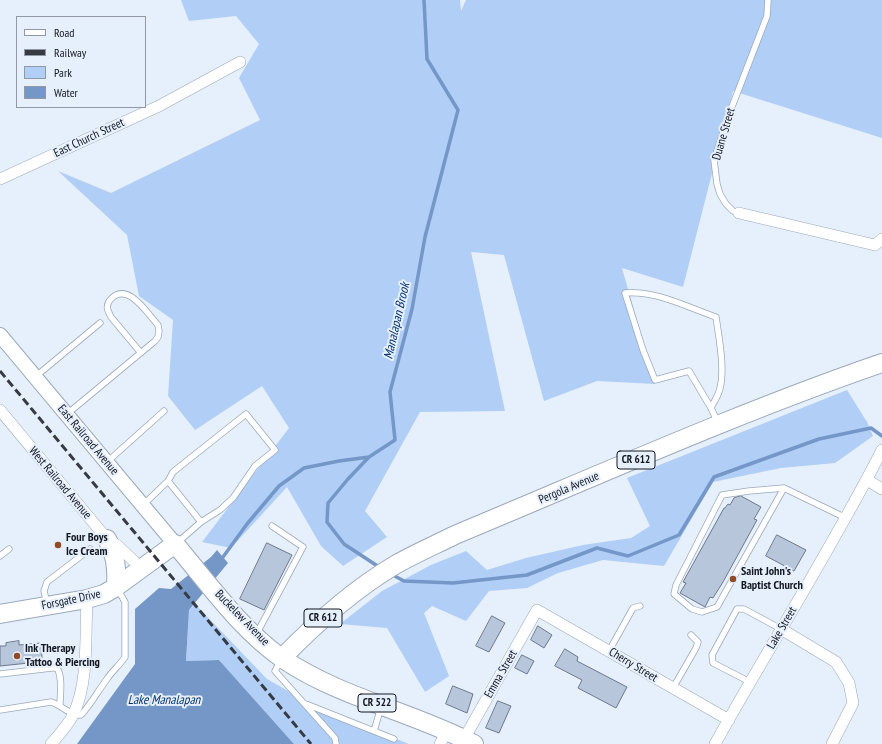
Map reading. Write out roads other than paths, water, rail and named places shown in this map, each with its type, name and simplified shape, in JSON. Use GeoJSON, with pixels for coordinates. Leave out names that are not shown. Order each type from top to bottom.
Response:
{"type":"FeatureCollection","features":[{"type":"Feature","properties":{"kind":"main road","name":"Pergola Avenue"},"geometry":{"type":"LineString","coordinates":[[282,658],[311,628],[342,602],[368,583],[418,552],[455,535],[718,425],[821,384],[882,364]]}},
{"type":"Feature","properties":{"kind":"main road"},"geometry":{"type":"LineString","coordinates":[[107,539],[113,550],[116,562],[116,587]]}},
{"type":"Feature","properties":{"kind":"main road","name":"Buckelew Avenue"},"geometry":{"type":"LineString","coordinates":[[176,544],[231,611],[255,636],[282,658],[309,674],[382,705],[444,738],[469,741]]}},
{"type":"Feature","properties":{"kind":"main road","name":"Forsgate Drive"},"geometry":{"type":"LineString","coordinates":[[0,614],[87,599],[104,594],[176,544]]}},
{"type":"Feature","properties":{"kind":"street","name":"East Church Street"},"geometry":{"type":"LineString","coordinates":[[0,179],[159,106],[240,62]]}},
{"type":"Feature","properties":{"kind":"street","name":"Duane Street"},"geometry":{"type":"LineString","coordinates":[[739,213],[880,246]]}},
{"type":"Feature","properties":{"kind":"street","name":"East Railroad Avenue"},"geometry":{"type":"LineString","coordinates":[[0,335],[176,544]]}},
{"type":"Feature","properties":{"kind":"street","name":"West Railroad Avenue"},"geometry":{"type":"LineString","coordinates":[[0,410],[107,539],[118,546],[141,568]]}},
{"type":"Feature","properties":{"kind":"street","name":"Lake Street"},"geometry":{"type":"LineString","coordinates":[[716,744],[750,682],[846,518],[882,450]]}},
{"type":"Feature","properties":{"kind":"street"},"geometry":{"type":"LineString","coordinates":[[867,480],[882,489]]}},
{"type":"Feature","properties":{"kind":"street"},"geometry":{"type":"LineString","coordinates":[[51,744],[73,715],[82,694],[85,666],[87,599]]}},
{"type":"Feature","properties":{"kind":"street","name":"Cherry Street"},"geometry":{"type":"LineString","coordinates":[[537,610],[729,720]]}},
{"type":"Feature","properties":{"kind":"street","name":"Emma Street"},"geometry":{"type":"LineString","coordinates":[[469,741],[537,610]]}},
{"type":"Feature","properties":{"kind":"street"},"geometry":{"type":"LineString","coordinates":[[781,629],[836,662],[849,683],[853,703],[832,744]]}},
{"type":"Feature","properties":{"kind":"lane","name":"Duane Street"},"geometry":{"type":"LineString","coordinates":[[739,213],[733,211],[726,204],[720,194],[717,184],[714,160],[728,117],[768,16],[768,0]]}},
{"type":"Feature","properties":{"kind":"lane"},"geometry":{"type":"LineString","coordinates":[[711,408],[720,391],[722,380],[716,317],[659,297],[636,292],[624,293],[643,350],[655,380],[689,371],[711,408],[718,425]]}},
{"type":"Feature","properties":{"kind":"lane"},"geometry":{"type":"LineString","coordinates":[[67,414],[141,353],[158,337],[158,325],[132,296],[125,293],[115,296],[109,301],[107,306],[108,311],[111,317],[141,353]]}},
{"type":"Feature","properties":{"kind":"lane"},"geometry":{"type":"LineString","coordinates":[[35,377],[100,323]]}},
{"type":"Feature","properties":{"kind":"lane"},"geometry":{"type":"LineString","coordinates":[[107,462],[164,411]]}},
{"type":"Feature","properties":{"kind":"lane"},"geometry":{"type":"LineString","coordinates":[[142,505],[168,481],[173,472],[246,414],[275,450],[255,466],[233,498],[220,510],[201,522],[176,544]]}},
{"type":"Feature","properties":{"kind":"lane"},"geometry":{"type":"LineString","coordinates":[[168,481],[201,522]]}},
{"type":"Feature","properties":{"kind":"lane"},"geometry":{"type":"LineString","coordinates":[[784,488],[717,607],[702,612],[692,609],[674,594],[676,585],[722,495],[784,488],[846,518]]}},
{"type":"Feature","properties":{"kind":"lane"},"geometry":{"type":"LineString","coordinates":[[255,636],[303,547],[272,526]]}},
{"type":"Feature","properties":{"kind":"lane"},"geometry":{"type":"LineString","coordinates":[[0,556],[9,549]]}},
{"type":"Feature","properties":{"kind":"lane"},"geometry":{"type":"LineString","coordinates":[[47,606],[44,592],[47,582],[90,549]]}},
{"type":"Feature","properties":{"kind":"lane"},"geometry":{"type":"LineString","coordinates":[[0,710],[51,702],[60,705],[73,715],[81,716],[107,679],[125,657],[125,602],[116,587]]}},
{"type":"Feature","properties":{"kind":"lane"},"geometry":{"type":"LineString","coordinates":[[608,651],[633,608],[640,606]]}},
{"type":"Feature","properties":{"kind":"lane"},"geometry":{"type":"LineString","coordinates":[[750,682],[713,663],[712,655],[737,609],[744,609],[781,629]]}},
{"type":"Feature","properties":{"kind":"lane"},"geometry":{"type":"LineString","coordinates":[[673,689],[696,648],[698,642],[691,635]]}},
{"type":"Feature","properties":{"kind":"lane"},"geometry":{"type":"LineString","coordinates":[[282,658],[275,672],[335,738],[336,744]]}},
{"type":"Feature","properties":{"kind":"lane"},"geometry":{"type":"LineString","coordinates":[[0,674],[57,668],[59,671],[60,681],[60,705]]}},
{"type":"Feature","properties":{"kind":"lane"},"geometry":{"type":"LineString","coordinates":[[304,704],[394,739]]}},
{"type":"Feature","properties":{"kind":"lane"},"geometry":{"type":"LineString","coordinates":[[374,731],[382,705]]}},
{"type":"Feature","properties":{"kind":"water","name":"Lake Manalapan"},"geometry":{"type":"Polygon","coordinates":[[[217,550],[228,563],[189,610],[186,661],[219,660],[294,744],[77,744],[135,664],[135,609],[159,588],[171,589],[211,557],[217,550]]]}},
{"type":"Feature","properties":{"kind":"waterway","name":"Manalapan Brook"},"geometry":{"type":"LineString","coordinates":[[223,557],[247,524],[279,486],[304,468],[369,457],[395,440],[390,392],[412,309],[425,237],[458,110],[427,59],[424,0]]}},
{"type":"Feature","properties":{"kind":"waterway"},"geometry":{"type":"LineString","coordinates":[[391,574],[404,581],[453,583],[527,575],[597,548],[628,556],[679,535],[714,477],[819,439],[871,428],[882,436]]}},
{"type":"Feature","properties":{"kind":"waterway"},"geometry":{"type":"LineString","coordinates":[[369,457],[328,503],[327,522],[344,544],[379,567]]}},
{"type":"Feature","properties":{"kind":"railway"},"geometry":{"type":"LineString","coordinates":[[0,371],[311,744]]}},
{"type":"Feature","properties":{"kind":"place","name":"Four Boys Ice Cream"},"geometry":{"type":"Point","coordinates":[58,545]}},
{"type":"Feature","properties":{"kind":"place","name":"Saint John's Baptist Church"},"geometry":{"type":"Point","coordinates":[733,579]}},
{"type":"Feature","properties":{"kind":"place","name":"Ink Therapy Tattoo & Piercing"},"geometry":{"type":"Point","coordinates":[17,656]}}]}
